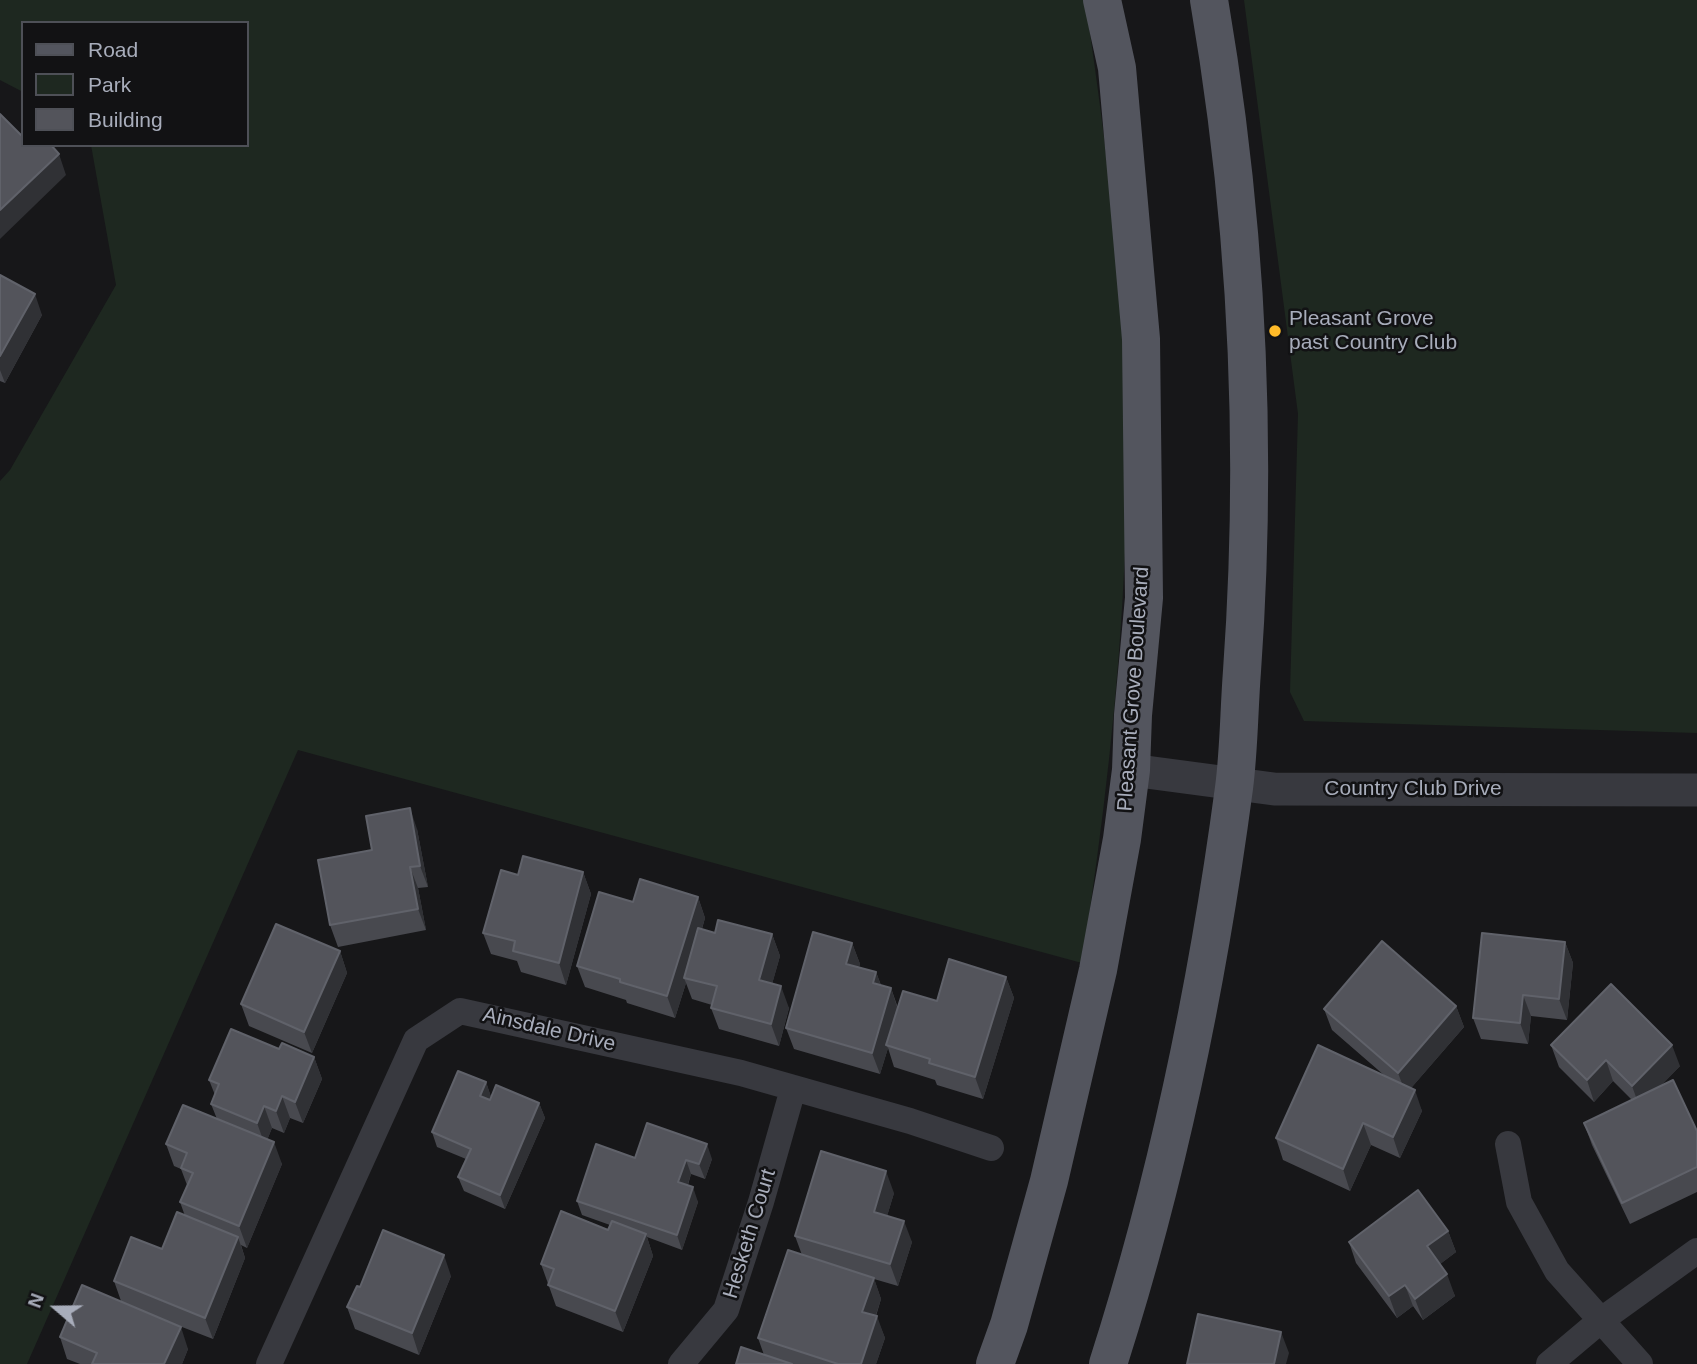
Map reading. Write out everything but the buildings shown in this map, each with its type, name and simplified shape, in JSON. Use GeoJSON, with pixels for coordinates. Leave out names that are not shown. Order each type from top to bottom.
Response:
{"type":"FeatureCollection","features":[{"type":"Feature","properties":{"kind":"main road","name":"Pleasant Grove Boulevard"},"geometry":{"type":"LineString","coordinates":[[995,1364],[1009,1325],[1049,1181],[1098,970],[1122,839],[1131,770],[1133,715],[1144,598],[1141,339],[1117,68],[1102,0]]}},
{"type":"Feature","properties":{"kind":"main road"},"geometry":{"type":"LineString","coordinates":[[1108,1364],[1139,1269],[1188,1063],[1209,949],[1234,785],[1247,593],[1249,441],[1245,317],[1234,174],[1209,0]]}},
{"type":"Feature","properties":{"kind":"street","name":"Country Club Drive"},"geometry":{"type":"LineString","coordinates":[[1131,770],[1274,789],[1697,790]]}},
{"type":"Feature","properties":{"kind":"street","name":"Ainsdale Drive"},"geometry":{"type":"LineString","coordinates":[[269,1364],[416,1040],[460,1011],[741,1073],[910,1121],[991,1148]]}},
{"type":"Feature","properties":{"kind":"street","name":"Hesketh Court"},"geometry":{"type":"LineString","coordinates":[[681,1364],[726,1310],[761,1202],[793,1089]]}},
{"type":"Feature","properties":{"kind":"street"},"geometry":{"type":"LineString","coordinates":[[1508,1144],[1519,1202],[1557,1271],[1640,1364]]}},
{"type":"Feature","properties":{"kind":"street"},"geometry":{"type":"LineString","coordinates":[[1549,1364],[1600,1321],[1697,1251]]}},
{"type":"Feature","properties":{"kind":"green space"},"geometry":{"type":"Polygon","coordinates":[[[0,0],[1085,0],[1104,138],[1118,276],[1126,414],[1126,484],[1125,553],[1114,707],[1097,861],[1082,963],[298,750],[27,1364],[0,1364],[0,481],[10,470],[116,285],[91,147],[248,147],[248,21],[21,21],[21,91],[0,80],[0,0]]]}},
{"type":"Feature","properties":{"kind":"green space"},"geometry":{"type":"Polygon","coordinates":[[[1244,0],[1697,0],[1697,733],[1304,721],[1290,692],[1298,414],[1244,0]]]}},
{"type":"Feature","properties":{"kind":"place","name":"Pleasant Grove past Country Club"},"geometry":{"type":"Point","coordinates":[1275,331]}}]}
